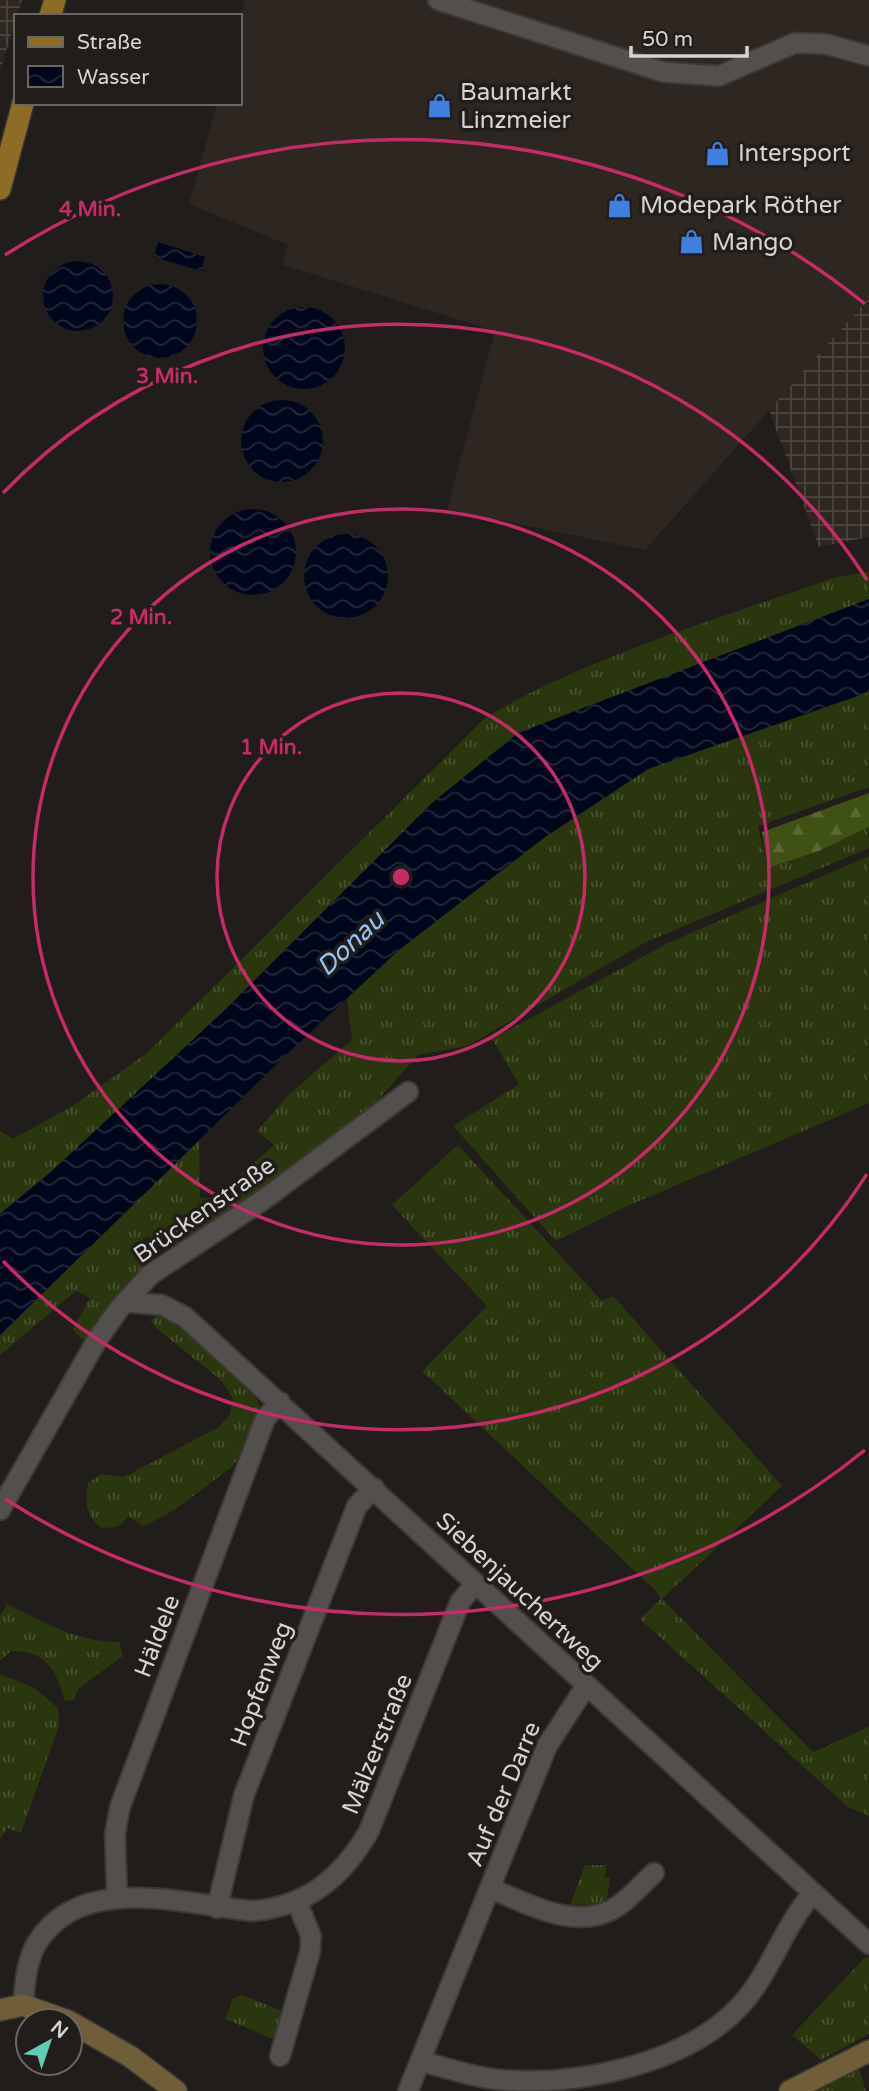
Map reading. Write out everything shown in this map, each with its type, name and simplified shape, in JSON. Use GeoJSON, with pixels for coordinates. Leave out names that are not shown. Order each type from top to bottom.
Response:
{"type":"FeatureCollection","features":[{"type":"Feature","properties":{"kind":"main road"},"geometry":{"type":"LineString","coordinates":[[0,189],[22,105]]}},
{"type":"Feature","properties":{"kind":"street"},"geometry":{"type":"LineString","coordinates":[[438,0],[663,72],[719,76],[795,43],[826,44],[869,56]]}},
{"type":"Feature","properties":{"kind":"street","name":"Brückenstraße"},"geometry":{"type":"LineString","coordinates":[[0,1510],[62,1397],[125,1302],[149,1275],[263,1200],[408,1092]]}},
{"type":"Feature","properties":{"kind":"street","name":"Siebenjauchertweg"},"geometry":{"type":"LineString","coordinates":[[125,1302],[162,1305],[185,1317],[869,1944]]}},
{"type":"Feature","properties":{"kind":"street","name":"Häldele"},"geometry":{"type":"LineString","coordinates":[[117,1896],[115,1838],[120,1807],[265,1419],[280,1402]]}},
{"type":"Feature","properties":{"kind":"street","name":"Hopfenweg"},"geometry":{"type":"LineString","coordinates":[[217,1908],[244,1795],[266,1735],[358,1506],[374,1488]]}},
{"type":"Feature","properties":{"kind":"street","name":"Mälzerstraße"},"geometry":{"type":"LineString","coordinates":[[23,2005],[30,1960],[36,1943],[51,1925],[77,1907],[117,1896],[251,1911],[297,1902],[335,1878],[350,1861],[369,1831],[460,1602],[475,1584]]}},
{"type":"Feature","properties":{"kind":"street","name":"Auf der Darre"},"geometry":{"type":"LineString","coordinates":[[408,2091],[547,1746],[586,1686]]}},
{"type":"Feature","properties":{"kind":"street","name":"Auf der Darre"},"geometry":{"type":"LineString","coordinates":[[490,1888],[560,1915],[589,1917],[617,1907],[654,1873]]}},
{"type":"Feature","properties":{"kind":"street"},"geometry":{"type":"LineString","coordinates":[[420,2061],[503,2080],[606,2074],[649,2060],[693,2041],[741,2005],[760,1980],[800,1907],[813,1893]]}},
{"type":"Feature","properties":{"kind":"street"},"geometry":{"type":"LineString","coordinates":[[279,2056],[310,1952],[310,1929],[297,1902]]}},
{"type":"Feature","properties":{"kind":"street"},"geometry":{"type":"LineString","coordinates":[[0,2010],[23,2005],[29,2007]]}},
{"type":"Feature","properties":{"kind":"street"},"geometry":{"type":"LineString","coordinates":[[84,2030],[131,2057],[176,2091]]}},
{"type":"Feature","properties":{"kind":"street"},"geometry":{"type":"LineString","coordinates":[[790,2091],[869,2051]]}},
{"type":"Feature","properties":{"kind":"shaded area"},"geometry":{"type":"Polygon","coordinates":[[[0,0],[22,0],[18,14],[14,14],[14,26],[0,71],[0,0]]]}},
{"type":"Feature","properties":{"kind":"shaded area"},"geometry":{"type":"Polygon","coordinates":[[[245,0],[869,0],[869,298],[645,550],[447,509],[495,331],[283,265],[288,245],[189,204],[216,105],[242,105],[242,14],[245,0]]]}},
{"type":"Feature","properties":{"kind":"shaded area"},"geometry":{"type":"Polygon","coordinates":[[[869,298],[869,537],[819,547],[769,410],[869,298]]]}},
{"type":"Feature","properties":{"kind":"green space"},"geometry":{"type":"Polygon","coordinates":[[[869,572],[869,599],[518,733],[432,803],[227,1008],[52,1171],[0,1214],[0,1131],[13,1139],[74,1105],[147,1053],[486,717],[570,674],[613,656],[836,577],[869,572]]]}},
{"type":"Feature","properties":{"kind":"green space"},"geometry":{"type":"Polygon","coordinates":[[[869,692],[869,787],[758,826],[768,868],[819,851],[869,827],[869,848],[644,943],[467,1046],[418,1055],[360,1120],[180,1249],[172,1240],[160,1239],[155,1242],[148,1236],[140,1242],[145,1252],[135,1258],[148,1268],[110,1305],[87,1339],[81,1339],[73,1329],[90,1298],[76,1291],[0,1355],[0,1335],[199,1141],[200,1198],[214,1198],[274,1145],[257,1131],[287,1096],[352,1040],[347,998],[399,950],[545,837],[648,769],[869,692]]]}},
{"type":"Feature","properties":{"kind":"green space"},"geometry":{"type":"Polygon","coordinates":[[[869,793],[869,827],[819,851],[768,868],[762,832],[869,793]]]}},
{"type":"Feature","properties":{"kind":"green space"},"geometry":{"type":"Polygon","coordinates":[[[869,856],[869,1103],[618,1210],[556,1241],[453,1126],[519,1084],[492,1039],[668,943],[869,856]]]}},
{"type":"Feature","properties":{"kind":"green space"},"geometry":{"type":"Polygon","coordinates":[[[458,1145],[602,1301],[613,1296],[782,1486],[662,1599],[813,1752],[869,1727],[869,1816],[848,1807],[640,1619],[661,1599],[656,1591],[422,1371],[487,1306],[392,1205],[458,1145]]]}},
{"type":"Feature","properties":{"kind":"green space"},"geometry":{"type":"Polygon","coordinates":[[[163,1314],[247,1382],[260,1406],[251,1439],[233,1466],[176,1509],[144,1526],[128,1516],[118,1527],[101,1528],[87,1508],[88,1483],[102,1474],[124,1477],[219,1427],[230,1414],[233,1399],[222,1381],[156,1328],[151,1320],[163,1314]]]}},
{"type":"Feature","properties":{"kind":"green space"},"geometry":{"type":"Polygon","coordinates":[[[7,1604],[75,1635],[119,1642],[123,1656],[78,1689],[74,1700],[65,1701],[53,1671],[41,1658],[11,1651],[0,1661],[0,1616],[7,1604]]]}},
{"type":"Feature","properties":{"kind":"green space"},"geometry":{"type":"Polygon","coordinates":[[[0,1674],[35,1688],[58,1708],[59,1726],[21,1833],[7,1828],[0,1839],[0,1674]]]}},
{"type":"Feature","properties":{"kind":"green space"},"geometry":{"type":"Polygon","coordinates":[[[585,1865],[606,1865],[605,1877],[610,1878],[606,1904],[570,1905],[585,1865]]]}},
{"type":"Feature","properties":{"kind":"green space"},"geometry":{"type":"Polygon","coordinates":[[[866,1956],[869,1958],[869,2034],[821,2060],[792,2035],[866,1956]]]}},
{"type":"Feature","properties":{"kind":"green space"},"geometry":{"type":"Polygon","coordinates":[[[242,1995],[287,2013],[278,2041],[225,2019],[233,1998],[242,1995]]]}},
{"type":"Feature","properties":{"kind":"green space"},"geometry":{"type":"Polygon","coordinates":[[[858,2065],[866,2091],[808,2091],[858,2065]]]}},
{"type":"Feature","properties":{"kind":"water"},"geometry":{"type":"Polygon","coordinates":[[[158,242],[205,257],[201,271],[154,257],[158,242]]]}},
{"type":"Feature","properties":{"kind":"water"},"geometry":{"type":"Polygon","coordinates":[[[85,261],[98,267],[107,276],[111,282],[111,310],[103,321],[92,329],[71,331],[53,321],[45,310],[43,289],[53,271],[64,263],[85,261]]]}},
{"type":"Feature","properties":{"kind":"water"},"geometry":{"type":"Polygon","coordinates":[[[160,284],[174,287],[186,295],[194,307],[197,321],[194,335],[186,347],[174,355],[160,358],[146,355],[134,347],[126,335],[123,321],[126,307],[134,295],[146,287],[160,284]]]}},
{"type":"Feature","properties":{"kind":"water"},"geometry":{"type":"Polygon","coordinates":[[[296,307],[312,307],[327,314],[338,325],[345,340],[342,364],[333,377],[312,389],[296,389],[281,382],[270,371],[263,356],[263,340],[270,325],[281,314],[296,307]]]}},
{"type":"Feature","properties":{"kind":"water"},"geometry":{"type":"Polygon","coordinates":[[[282,400],[298,403],[311,412],[320,425],[323,441],[320,457],[311,470],[298,479],[282,482],[266,479],[253,470],[244,457],[241,441],[244,425],[253,412],[266,403],[282,400]]]}},
{"type":"Feature","properties":{"kind":"water"},"geometry":{"type":"Polygon","coordinates":[[[253,509],[270,512],[284,521],[293,535],[296,552],[293,569],[284,583],[270,592],[253,595],[236,592],[222,583],[213,569],[210,552],[213,535],[222,521],[236,512],[253,509]]]}},
{"type":"Feature","properties":{"kind":"water"},"geometry":{"type":"Polygon","coordinates":[[[346,534],[362,537],[381,553],[388,576],[385,592],[369,611],[346,618],[330,615],[311,599],[304,576],[307,560],[323,541],[346,534]]]}},
{"type":"Feature","properties":{"kind":"water","name":"Donau"},"geometry":{"type":"Polygon","coordinates":[[[869,599],[869,692],[648,769],[545,837],[399,950],[286,1055],[0,1335],[0,1214],[52,1171],[227,1008],[432,803],[518,733],[869,599]]]}},
{"type":"Feature","properties":{"kind":"place","name":"Baumarkt Linzmeier"},"geometry":{"type":"Point","coordinates":[440,106]}},
{"type":"Feature","properties":{"kind":"place","name":"Intersport"},"geometry":{"type":"Point","coordinates":[718,153]}},
{"type":"Feature","properties":{"kind":"place","name":"Modepark Röther"},"geometry":{"type":"Point","coordinates":[620,205]}},
{"type":"Feature","properties":{"kind":"place","name":"Mango"},"geometry":{"type":"Point","coordinates":[692,242]}}]}
